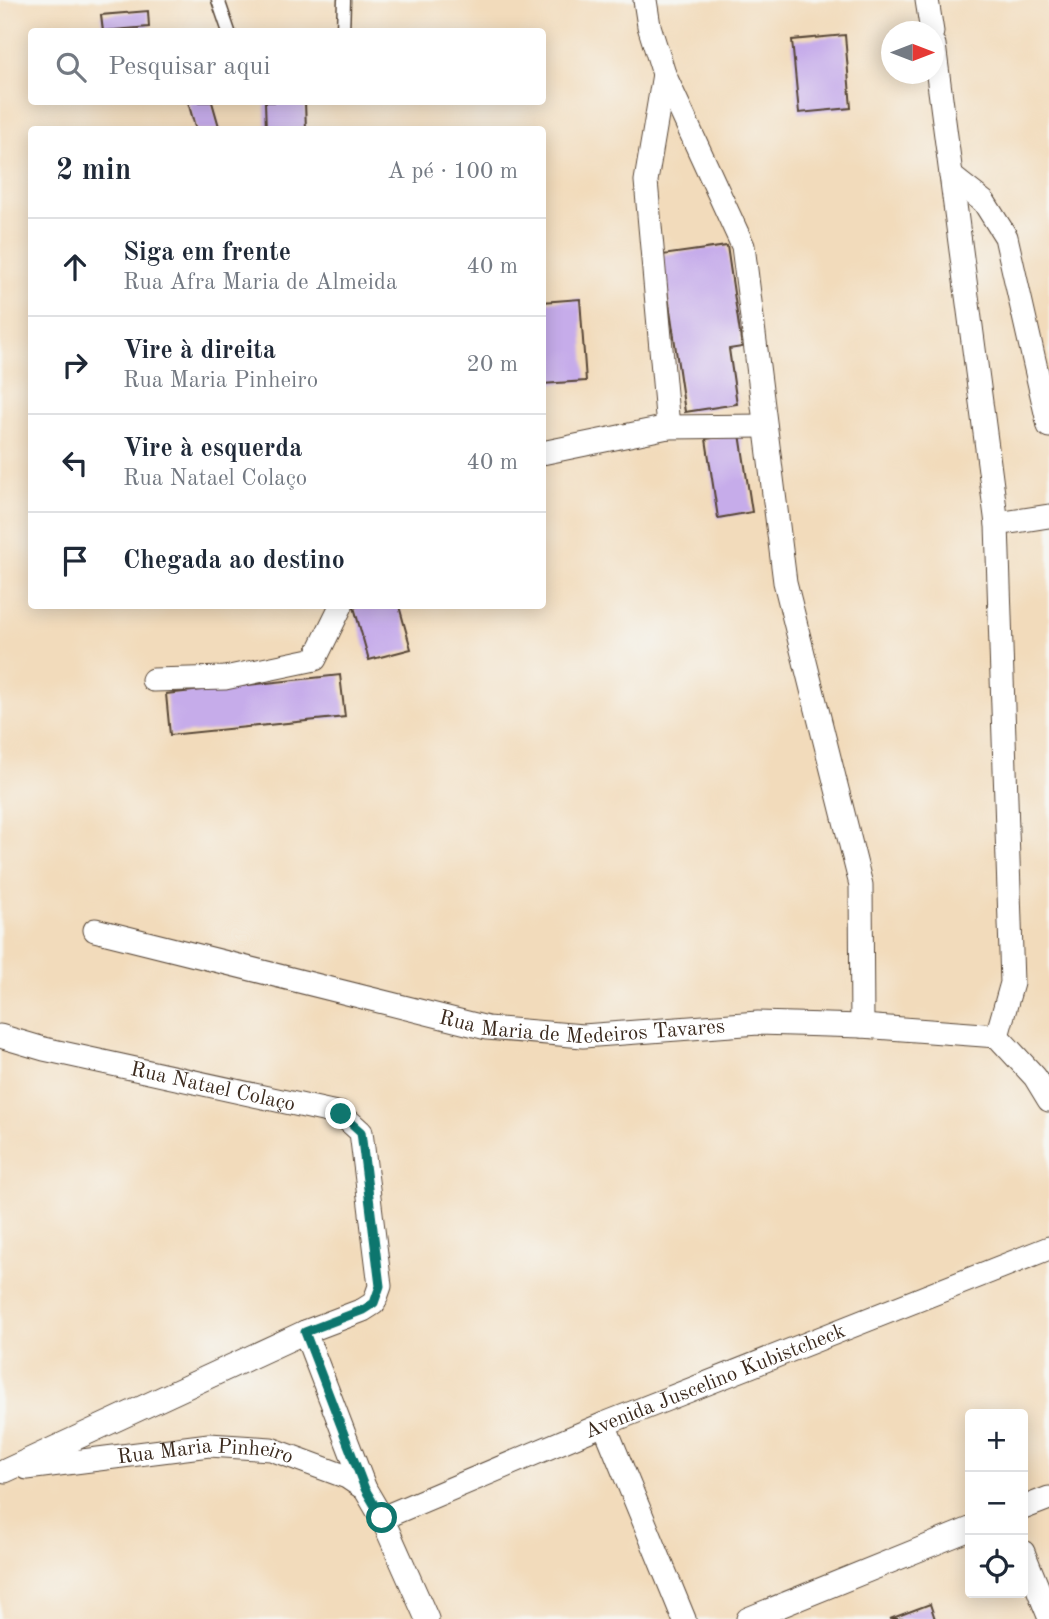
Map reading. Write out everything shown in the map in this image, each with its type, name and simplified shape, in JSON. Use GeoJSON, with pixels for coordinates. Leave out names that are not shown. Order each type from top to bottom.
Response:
{"type":"FeatureCollection","features":[{"type":"Feature","properties":{"kind":"street"},"geometry":{"type":"LineString","coordinates":[[645,0],[649,26],[664,74],[743,246],[785,582],[861,885],[862,1026]]}},
{"type":"Feature","properties":{"kind":"street"},"geometry":{"type":"LineString","coordinates":[[927,0],[930,21]]}},
{"type":"Feature","properties":{"kind":"street"},"geometry":{"type":"LineString","coordinates":[[664,74],[646,181],[668,427]]}},
{"type":"Feature","properties":{"kind":"street"},"geometry":{"type":"LineString","coordinates":[[938,84],[997,524],[1012,983],[997,1036],[1035,1077],[1049,1100]]}},
{"type":"Feature","properties":{"kind":"street"},"geometry":{"type":"LineString","coordinates":[[951,176],[984,202],[1006,237],[1049,426]]}},
{"type":"Feature","properties":{"kind":"street"},"geometry":{"type":"LineString","coordinates":[[546,452],[668,427],[765,426]]}},
{"type":"Feature","properties":{"kind":"street"},"geometry":{"type":"LineString","coordinates":[[997,524],[1049,516]]}},
{"type":"Feature","properties":{"kind":"street"},"geometry":{"type":"LineString","coordinates":[[152,680],[225,678],[315,659],[340,609]]}},
{"type":"Feature","properties":{"kind":"street","name":"Rua Maria de Medeiros Tavares"},"geometry":{"type":"LineString","coordinates":[[94,930],[487,1028],[583,1036],[758,1023],[862,1026],[997,1036]]}},
{"type":"Feature","properties":{"kind":"street","name":"Rua Natael Colaço"},"geometry":{"type":"LineString","coordinates":[[0,1036],[44,1049],[341,1114],[361,1132],[380,1286],[374,1303],[363,1310]]}},
{"type":"Feature","properties":{"kind":"street","name":"Avenida Juscelino Kubistcheck"},"geometry":{"type":"LineString","coordinates":[[382,1518],[604,1424],[1049,1248]]}},
{"type":"Feature","properties":{"kind":"street","name":"Rua Maria Pinheiro"},"geometry":{"type":"LineString","coordinates":[[2,1471],[305,1332],[363,1310]]}},
{"type":"Feature","properties":{"kind":"street"},"geometry":{"type":"LineString","coordinates":[[305,1332],[365,1489]]}},
{"type":"Feature","properties":{"kind":"street"},"geometry":{"type":"LineString","coordinates":[[604,1424],[684,1619]]}},
{"type":"Feature","properties":{"kind":"street","name":"Rua Maria Pinheiro"},"geometry":{"type":"LineString","coordinates":[[2,1471],[209,1445],[271,1449],[347,1476],[365,1489],[382,1518],[427,1619]]}},
{"type":"Feature","properties":{"kind":"street"},"geometry":{"type":"LineString","coordinates":[[1028,1506],[1049,1498]]}},
{"type":"Feature","properties":{"kind":"street"},"geometry":{"type":"LineString","coordinates":[[748,1619],[965,1532]]}},
{"type":"Feature","properties":{"kind":"street"},"geometry":{"type":"LineString","coordinates":[[1028,1564],[1049,1616]]}},
{"type":"Feature","properties":{"kind":"lane"},"geometry":{"type":"LineString","coordinates":[[218,0],[228,28]]}},
{"type":"Feature","properties":{"kind":"lane"},"geometry":{"type":"LineString","coordinates":[[343,28],[344,0]]}},
{"type":"Feature","properties":{"kind":"building"},"geometry":{"type":"Polygon","coordinates":[[[148,11],[149,27],[103,28],[101,15],[148,11]]]}},
{"type":"Feature","properties":{"kind":"building"},"geometry":{"type":"Polygon","coordinates":[[[845,35],[851,108],[799,113],[792,40],[845,35]]]}},
{"type":"Feature","properties":{"kind":"building"},"geometry":{"type":"Polygon","coordinates":[[[189,105],[213,105],[219,126],[195,126],[189,105]]]}},
{"type":"Feature","properties":{"kind":"building"},"geometry":{"type":"Polygon","coordinates":[[[265,105],[305,105],[306,126],[266,126],[265,105]]]}},
{"type":"Feature","properties":{"kind":"building"},"geometry":{"type":"Polygon","coordinates":[[[727,246],[742,347],[729,349],[737,404],[685,412],[662,255],[727,246]]]}},
{"type":"Feature","properties":{"kind":"building"},"geometry":{"type":"Polygon","coordinates":[[[580,299],[586,381],[546,384],[546,302],[580,299]]]}},
{"type":"Feature","properties":{"kind":"building"},"geometry":{"type":"Polygon","coordinates":[[[740,434],[752,512],[718,518],[706,439],[740,434]]]}},
{"type":"Feature","properties":{"kind":"building"},"geometry":{"type":"Polygon","coordinates":[[[355,609],[400,609],[411,649],[369,660],[355,609]]]}},
{"type":"Feature","properties":{"kind":"building"},"geometry":{"type":"Polygon","coordinates":[[[340,675],[345,717],[170,735],[166,694],[340,675]]]}},
{"type":"Feature","properties":{"kind":"building"},"geometry":{"type":"Polygon","coordinates":[[[930,1604],[935,1619],[890,1619],[930,1604]]]}},
{"type":"Feature","properties":{"kind":"route"},"geometry":{"type":"LineString","coordinates":[[341,1114],[361,1132],[380,1286],[374,1303],[363,1310],[305,1332],[365,1489],[382,1518]]}}]}
